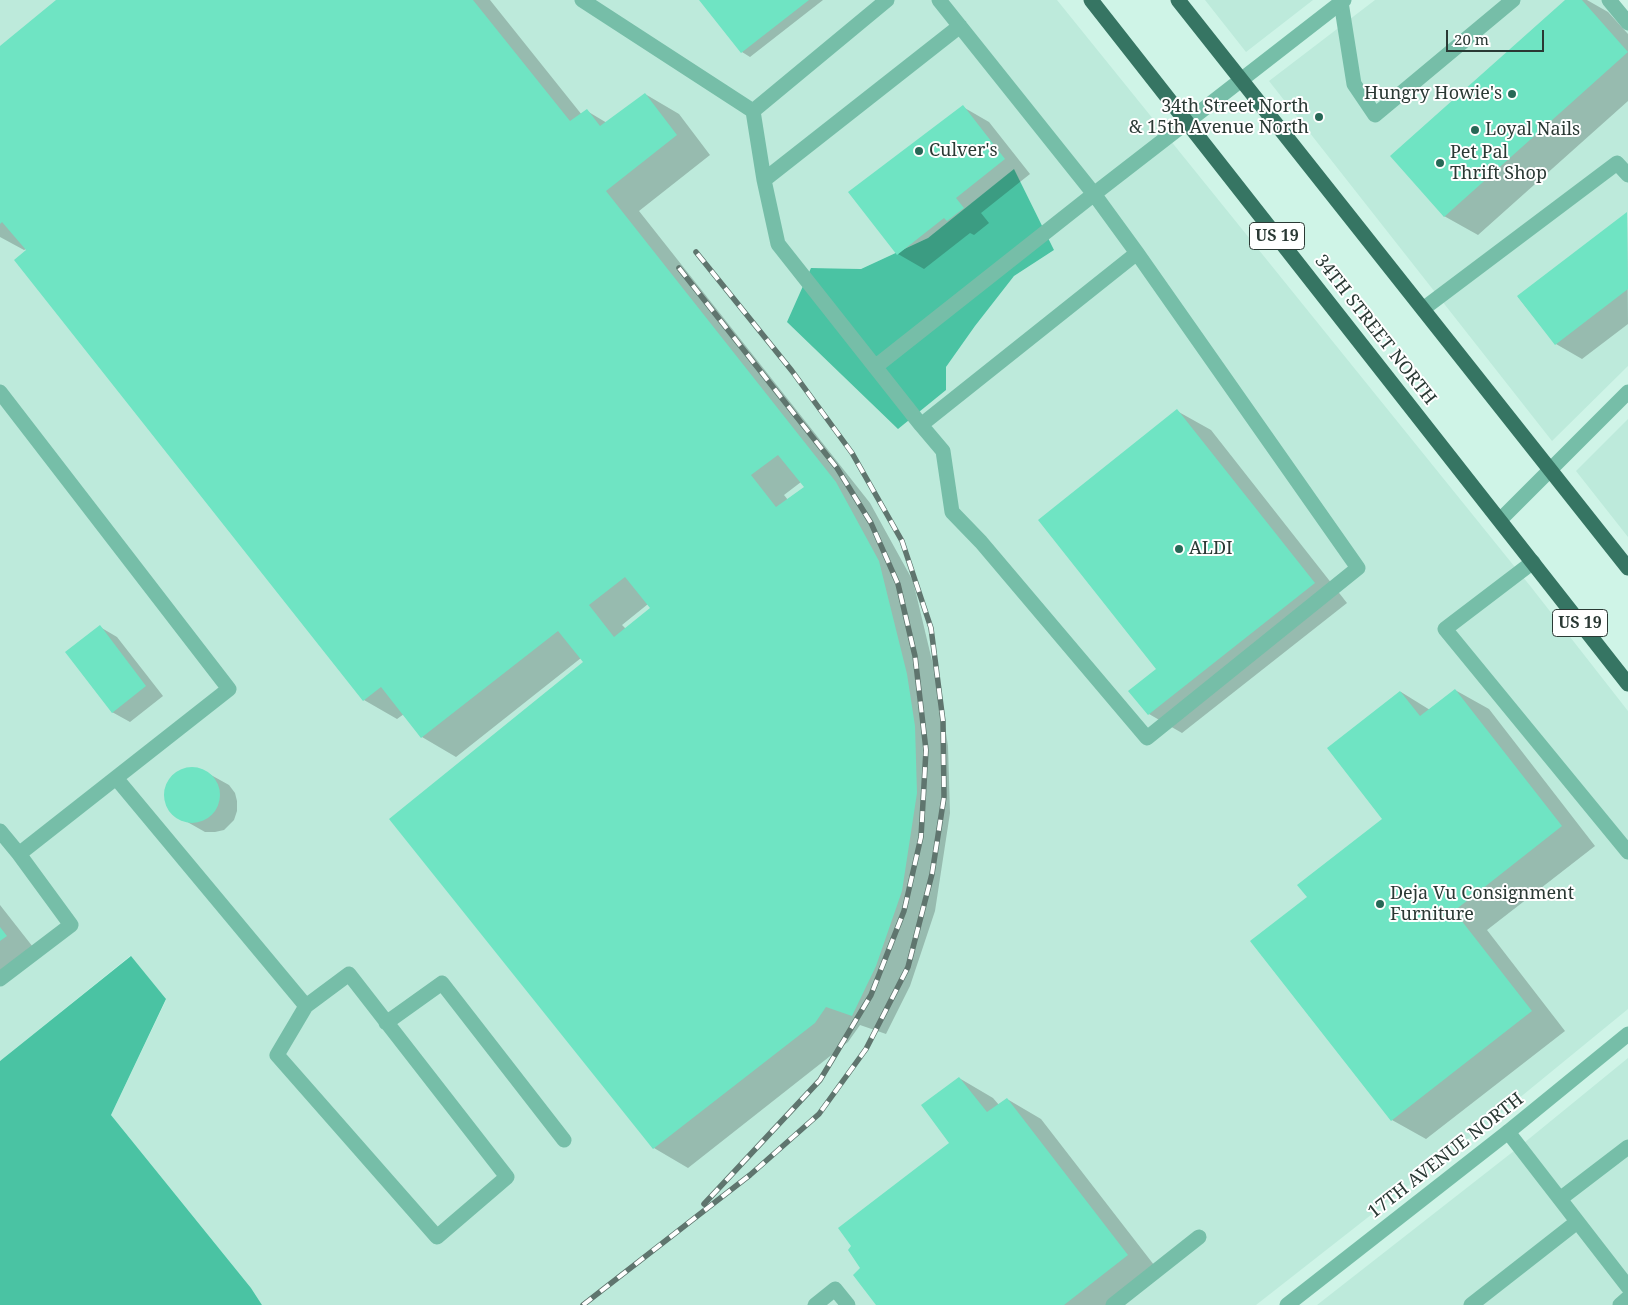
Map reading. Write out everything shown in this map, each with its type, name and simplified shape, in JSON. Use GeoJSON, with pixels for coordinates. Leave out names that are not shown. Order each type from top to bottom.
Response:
{"type":"FeatureCollection","features":[{"type":"Feature","properties":{"kind":"highway","name":"34TH STREET NORTH"},"geometry":{"type":"LineString","coordinates":[[1091,0],[1628,684]]}},
{"type":"Feature","properties":{"kind":"highway"},"geometry":{"type":"LineString","coordinates":[[1178,0],[1628,568]]}},
{"type":"Feature","properties":{"kind":"street"},"geometry":{"type":"LineString","coordinates":[[582,0],[753,110],[764,180],[778,244],[942,451],[952,512],[981,542],[1147,738],[1358,568],[1094,194],[939,0]]}},
{"type":"Feature","properties":{"kind":"street"},"geometry":{"type":"LineString","coordinates":[[753,110],[887,0]]}},
{"type":"Feature","properties":{"kind":"street"},"geometry":{"type":"LineString","coordinates":[[874,367],[1343,1],[1354,84],[1375,115],[1513,0]]}},
{"type":"Feature","properties":{"kind":"street"},"geometry":{"type":"LineString","coordinates":[[1608,0],[1628,23]]}},
{"type":"Feature","properties":{"kind":"street"},"geometry":{"type":"LineString","coordinates":[[764,180],[960,26]]}},
{"type":"Feature","properties":{"kind":"street"},"geometry":{"type":"LineString","coordinates":[[1423,309],[1617,163],[1628,175]]}},
{"type":"Feature","properties":{"kind":"street"},"geometry":{"type":"LineString","coordinates":[[920,425],[1136,253]]}},
{"type":"Feature","properties":{"kind":"street"},"geometry":{"type":"LineString","coordinates":[[0,392],[229,689],[19,854]]}},
{"type":"Feature","properties":{"kind":"street"},"geometry":{"type":"LineString","coordinates":[[1500,520],[1628,392]]}},
{"type":"Feature","properties":{"kind":"street"},"geometry":{"type":"LineString","coordinates":[[1533,562],[1445,629],[1628,852]]}},
{"type":"Feature","properties":{"kind":"street"},"geometry":{"type":"LineString","coordinates":[[116,778],[306,1006]]}},
{"type":"Feature","properties":{"kind":"street"},"geometry":{"type":"LineString","coordinates":[[0,831],[71,925],[0,979]]}},
{"type":"Feature","properties":{"kind":"street"},"geometry":{"type":"LineString","coordinates":[[349,974],[507,1177],[436,1237],[277,1055],[306,1006],[349,974]]}},
{"type":"Feature","properties":{"kind":"street"},"geometry":{"type":"LineString","coordinates":[[386,1023],[442,983],[564,1140]]}},
{"type":"Feature","properties":{"kind":"street","name":"17TH AVENUE NORTH"},"geometry":{"type":"LineString","coordinates":[[1287,1305],[1508,1132],[1628,1034]]}},
{"type":"Feature","properties":{"kind":"street"},"geometry":{"type":"LineString","coordinates":[[1508,1132],[1628,1287]]}},
{"type":"Feature","properties":{"kind":"street"},"geometry":{"type":"LineString","coordinates":[[1560,1199],[1628,1147]]}},
{"type":"Feature","properties":{"kind":"street"},"geometry":{"type":"LineString","coordinates":[[1472,1305],[1577,1222]]}},
{"type":"Feature","properties":{"kind":"street"},"geometry":{"type":"LineString","coordinates":[[1114,1305],[1199,1237]]}},
{"type":"Feature","properties":{"kind":"street"},"geometry":{"type":"LineString","coordinates":[[815,1305],[835,1289],[848,1305]]}},
{"type":"Feature","properties":{"kind":"street"},"geometry":{"type":"LineString","coordinates":[[1620,1305],[1628,1298]]}},
{"type":"Feature","properties":{"kind":"shaded area"},"geometry":{"type":"Polygon","coordinates":[[[0,0],[1057,0],[1531,587],[1628,711],[1628,1009],[1496,1117],[1256,1305],[262,1305],[251,1288],[111,1115],[166,1000],[130,956],[0,1061],[0,0]],[[1014,170],[928,238],[861,269],[811,268],[946,390],[946,367],[975,326],[1014,276],[1054,250],[1014,170]]]}},
{"type":"Feature","properties":{"kind":"shaded area"},"geometry":{"type":"Polygon","coordinates":[[[1205,0],[1313,0],[1246,52],[1205,0]]]}},
{"type":"Feature","properties":{"kind":"shaded area"},"geometry":{"type":"Polygon","coordinates":[[[1375,0],[1614,0],[1628,19],[1628,366],[1552,441],[1269,81],[1375,0]]]}},
{"type":"Feature","properties":{"kind":"shaded area"},"geometry":{"type":"Polygon","coordinates":[[[1014,169],[1054,250],[1014,276],[946,367],[946,390],[898,429],[787,322],[811,268],[861,269],[928,238],[1014,169]]]}},
{"type":"Feature","properties":{"kind":"shaded area"},"geometry":{"type":"Polygon","coordinates":[[[1628,419],[1628,537],[1576,471],[1628,419]]]}},
{"type":"Feature","properties":{"kind":"shaded area"},"geometry":{"type":"Polygon","coordinates":[[[131,956],[166,999],[111,1115],[251,1288],[262,1305],[0,1305],[0,1061],[131,956]]]}},
{"type":"Feature","properties":{"kind":"shaded area"},"geometry":{"type":"Polygon","coordinates":[[[1628,1058],[1628,1305],[1317,1305],[1519,1147],[1628,1058]]]}},
{"type":"Feature","properties":{"kind":"building"},"geometry":{"type":"Polygon","coordinates":[[[56,0],[473,0],[570,121],[587,109],[600,126],[645,93],[677,135],[606,191],[836,482],[879,561],[907,674],[915,726],[917,793],[902,891],[876,966],[852,1016],[826,1007],[815,1023],[653,1149],[389,819],[583,662],[558,631],[421,738],[381,687],[363,701],[14,260],[26,250],[2,222],[0,224],[0,46],[56,0]],[[778,455],[751,475],[776,507],[804,487],[778,455]],[[625,577],[589,605],[614,637],[650,608],[625,577]]]}},
{"type":"Feature","properties":{"kind":"building"},"geometry":{"type":"Polygon","coordinates":[[[699,0],[809,0],[741,53],[699,0]]]}},
{"type":"Feature","properties":{"kind":"building"},"geometry":{"type":"Polygon","coordinates":[[[1565,0],[1582,0],[1628,52],[1444,217],[1390,156],[1565,0]]]}},
{"type":"Feature","properties":{"kind":"building"},"geometry":{"type":"Polygon","coordinates":[[[963,105],[1005,159],[956,198],[964,208],[947,221],[944,218],[897,255],[848,192],[963,105]]]}},
{"type":"Feature","properties":{"kind":"building"},"geometry":{"type":"Polygon","coordinates":[[[1627,212],[1628,289],[1555,345],[1517,296],[1627,212]]]}},
{"type":"Feature","properties":{"kind":"building"},"geometry":{"type":"Polygon","coordinates":[[[1177,409],[1315,583],[1148,715],[1128,691],[1156,669],[1038,520],[1177,409]]]}},
{"type":"Feature","properties":{"kind":"building"},"geometry":{"type":"Polygon","coordinates":[[[100,625],[146,686],[112,713],[65,652],[100,625]]]}},
{"type":"Feature","properties":{"kind":"building","name":"Deja Vu Consignment Furniture"},"geometry":{"type":"Polygon","coordinates":[[[1455,689],[1562,826],[1454,911],[1532,1011],[1391,1121],[1250,941],[1307,897],[1297,885],[1382,819],[1327,748],[1400,691],[1420,716],[1455,689]]]}},
{"type":"Feature","properties":{"kind":"building"},"geometry":{"type":"Polygon","coordinates":[[[187,767],[197,767],[212,775],[218,784],[220,795],[218,806],[212,815],[197,823],[187,823],[176,818],[169,811],[164,800],[164,790],[169,779],[176,772],[187,767]]]}},
{"type":"Feature","properties":{"kind":"building"},"geometry":{"type":"Polygon","coordinates":[[[0,927],[7,936],[0,941],[0,927]]]}},
{"type":"Feature","properties":{"kind":"building"},"geometry":{"type":"Polygon","coordinates":[[[959,1077],[987,1112],[1007,1098],[1128,1255],[1064,1305],[876,1305],[853,1275],[860,1268],[848,1250],[851,1246],[838,1228],[949,1143],[921,1105],[959,1077]]]}},
{"type":"Feature","properties":{"kind":"railway"},"geometry":{"type":"LineString","coordinates":[[583,1305],[750,1175],[819,1114],[866,1049],[908,967],[932,874],[944,797],[943,721],[931,628],[902,541],[852,453],[792,371],[696,252]]}},
{"type":"Feature","properties":{"kind":"railway"},"geometry":{"type":"LineString","coordinates":[[679,268],[837,468],[871,523],[898,584],[915,656],[926,750],[921,837],[904,911],[871,995],[820,1080],[704,1204]]}},
{"type":"Feature","properties":{"kind":"place","name":"Hungry Howie's"},"geometry":{"type":"Point","coordinates":[1512,94]}},
{"type":"Feature","properties":{"kind":"place","name":"34th Street North & 15th Avenue North"},"geometry":{"type":"Point","coordinates":[1319,117]}},
{"type":"Feature","properties":{"kind":"place","name":"Loyal Nails"},"geometry":{"type":"Point","coordinates":[1475,130]}},
{"type":"Feature","properties":{"kind":"place","name":"Culver's"},"geometry":{"type":"Point","coordinates":[919,151]}},
{"type":"Feature","properties":{"kind":"place","name":"Pet Pal Thrift Shop"},"geometry":{"type":"Point","coordinates":[1440,163]}},
{"type":"Feature","properties":{"kind":"place","name":"ALDI"},"geometry":{"type":"Point","coordinates":[1179,549]}},
{"type":"Feature","properties":{"kind":"place","name":"Deja Vu Consignment Furniture"},"geometry":{"type":"Point","coordinates":[1380,904]}}]}
